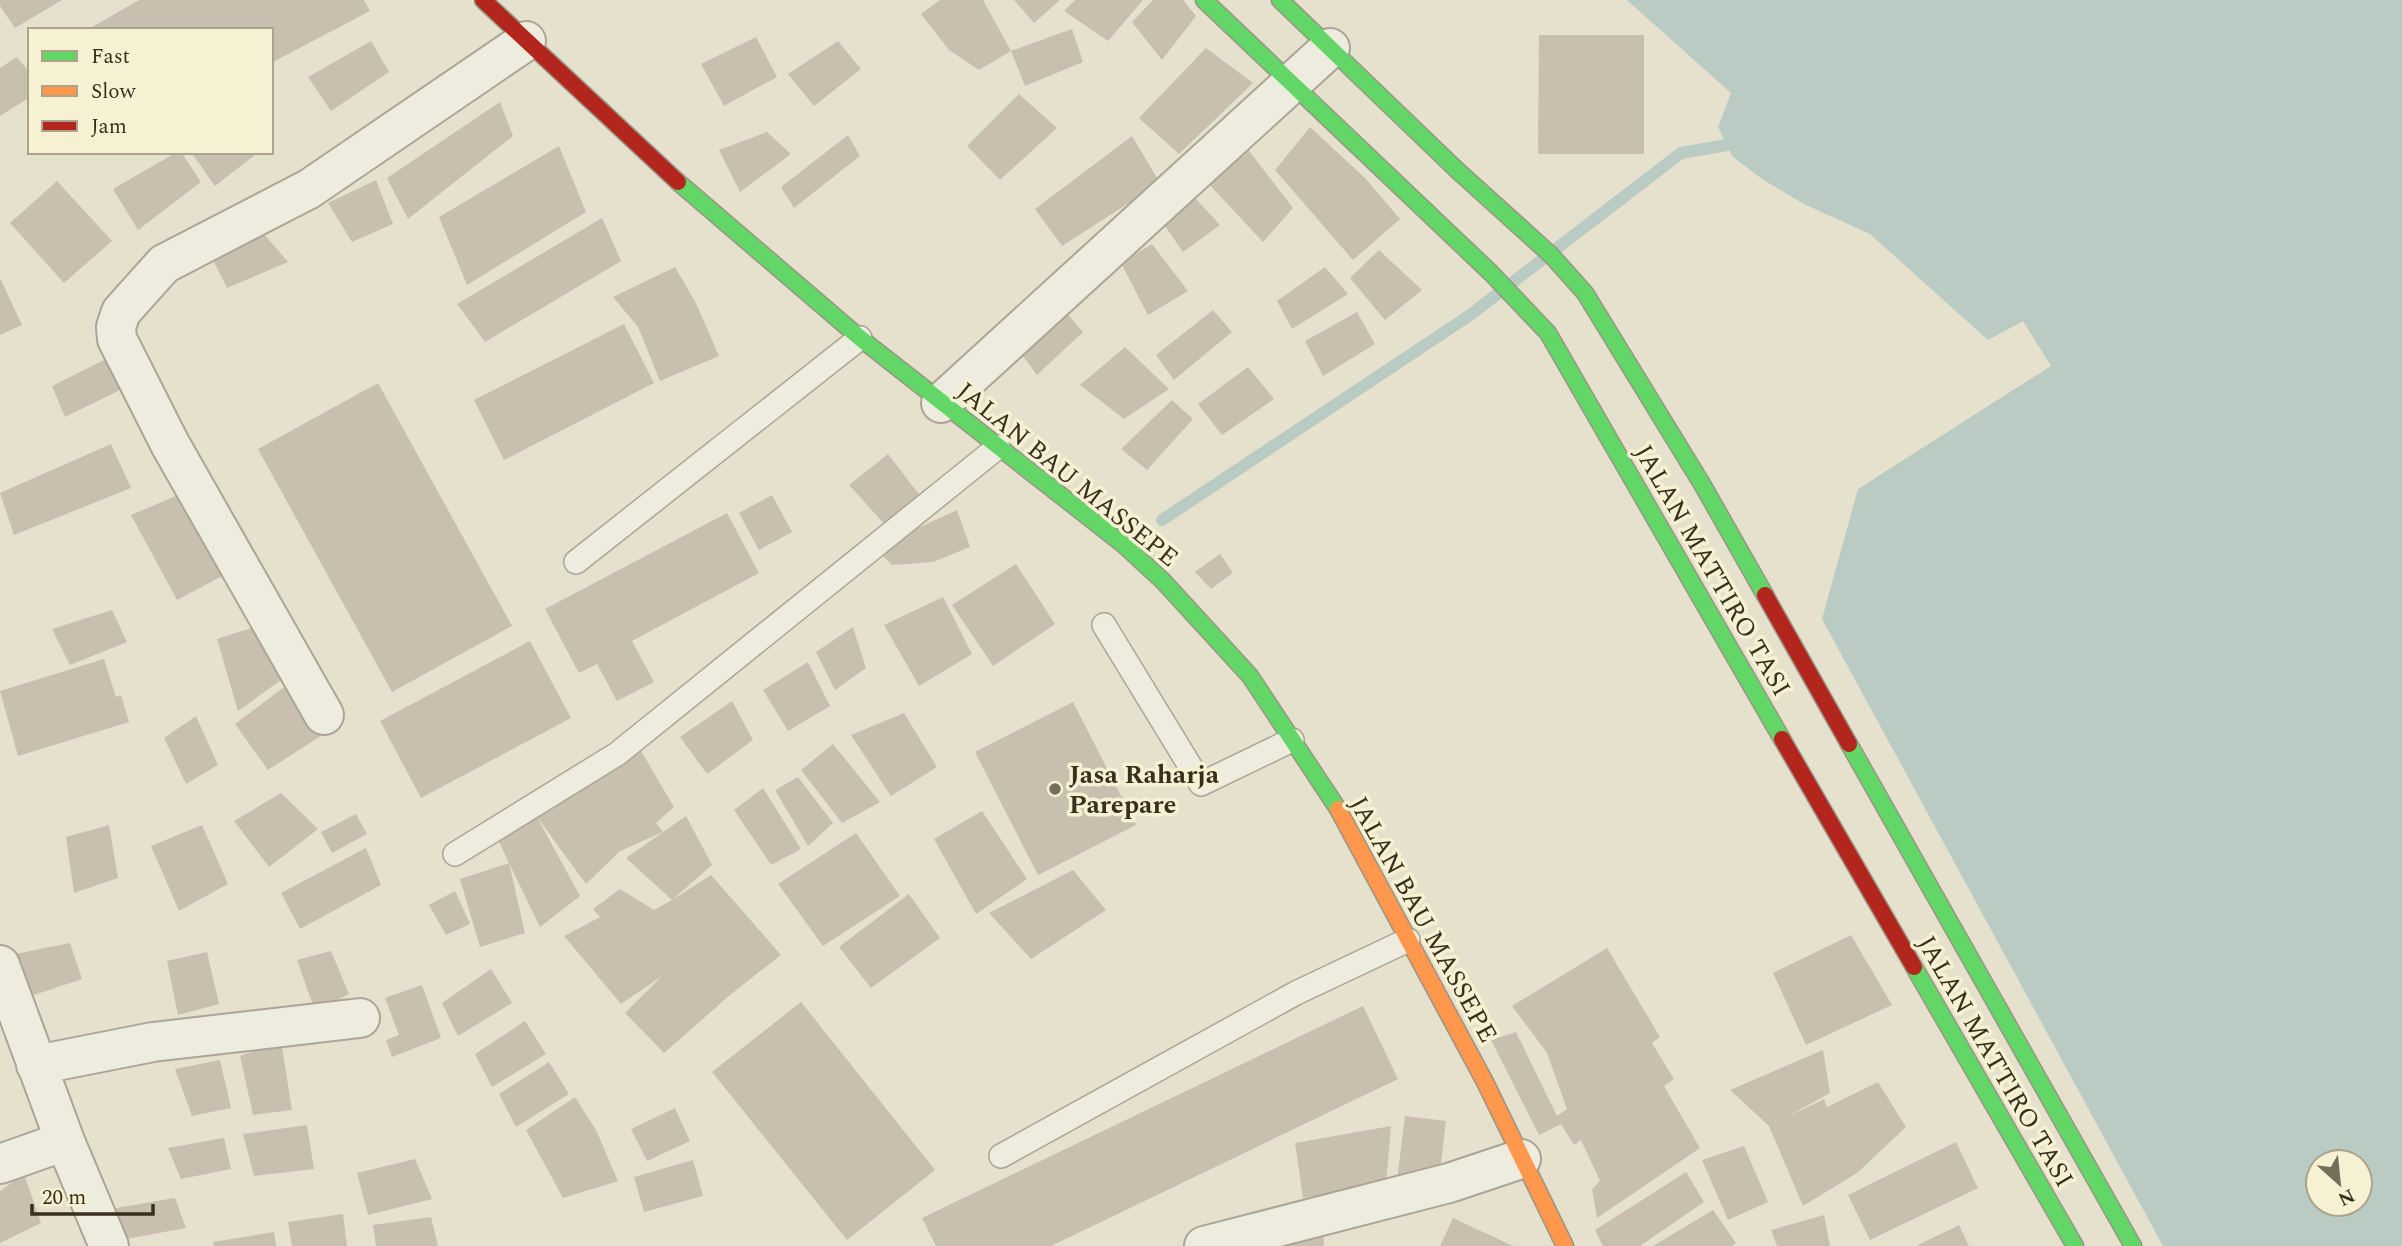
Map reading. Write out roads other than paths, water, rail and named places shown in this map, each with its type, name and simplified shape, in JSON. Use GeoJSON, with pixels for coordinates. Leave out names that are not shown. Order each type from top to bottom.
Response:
{"type":"FeatureCollection","features":[{"type":"Feature","properties":{"kind":"main road","name":"JALAN BAU MASSEPE"},"geometry":{"type":"LineString","coordinates":[[483,0],[714,214],[860,338],[1124,545],[1163,581],[1250,676],[1340,812],[1485,1082],[1565,1246]]}},
{"type":"Feature","properties":{"kind":"main road","name":"JALAN MATTIRO TASI"},"geometry":{"type":"LineString","coordinates":[[1204,0],[1491,273],[1548,333],[2075,1246]]}},
{"type":"Feature","properties":{"kind":"main road","name":"JALAN MATTIRO TASI"},"geometry":{"type":"LineString","coordinates":[[1280,0],[1458,172],[1551,255],[1585,293],[1702,484],[2133,1246]]}},
{"type":"Feature","properties":{"kind":"street"},"geometry":{"type":"LineString","coordinates":[[324,715],[170,444],[117,339],[116,327],[121,313],[163,264],[309,189],[526,41]]}},
{"type":"Feature","properties":{"kind":"street"},"geometry":{"type":"LineString","coordinates":[[941,403],[1330,48]]}},
{"type":"Feature","properties":{"kind":"street"},"geometry":{"type":"LineString","coordinates":[[0,965],[65,1141],[109,1246]]}},
{"type":"Feature","properties":{"kind":"street"},"geometry":{"type":"LineString","coordinates":[[36,1065],[153,1042],[360,1018]]}},
{"type":"Feature","properties":{"kind":"street"},"geometry":{"type":"LineString","coordinates":[[0,1164],[65,1141]]}},
{"type":"Feature","properties":{"kind":"street"},"geometry":{"type":"LineString","coordinates":[[1204,1246],[1449,1183],[1521,1159]]}},
{"type":"Feature","properties":{"kind":"lane"},"geometry":{"type":"LineString","coordinates":[[576,562],[860,338]]}},
{"type":"Feature","properties":{"kind":"lane"},"geometry":{"type":"LineString","coordinates":[[455,854],[617,754],[998,447]]}},
{"type":"Feature","properties":{"kind":"lane"},"geometry":{"type":"LineString","coordinates":[[1104,625],[1201,784],[1292,740]]}},
{"type":"Feature","properties":{"kind":"lane"},"geometry":{"type":"LineString","coordinates":[[1001,1156],[1296,993],[1408,940]]}},
{"type":"Feature","properties":{"kind":"waterway"},"geometry":{"type":"LineString","coordinates":[[1162,520],[1470,315],[1681,153],[1727,145]]}},
{"type":"Feature","properties":{"kind":"place","name":"Jasa Raharja Parepare"},"geometry":{"type":"Point","coordinates":[1055,789]}}]}
